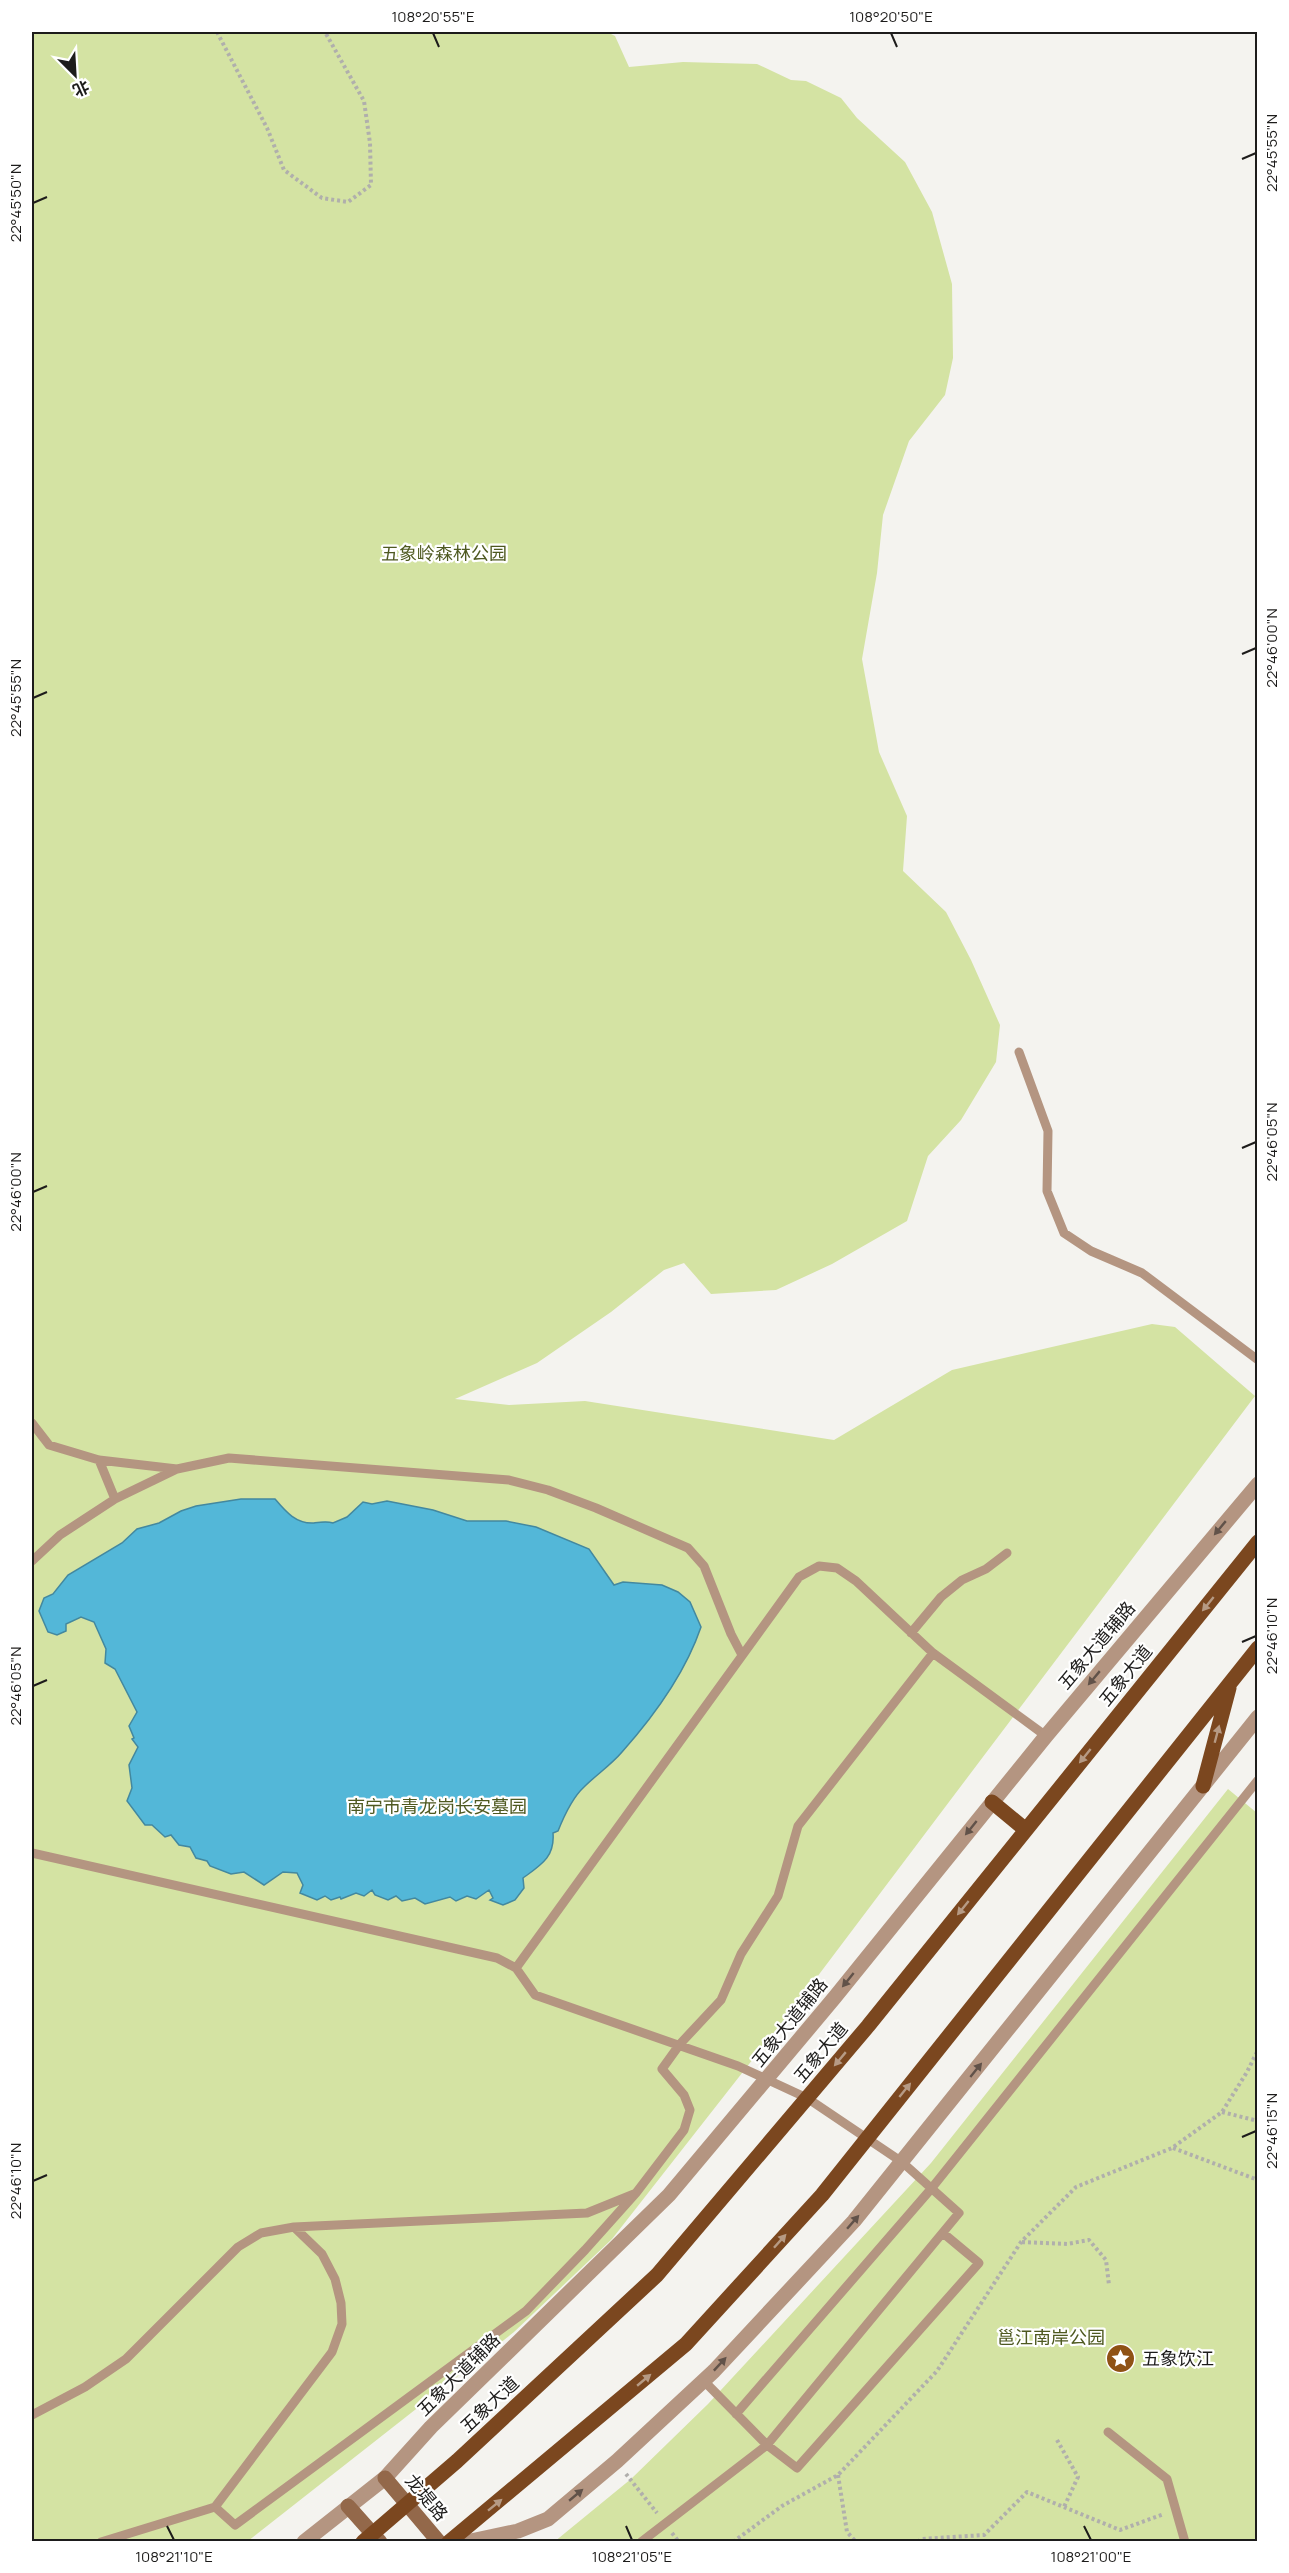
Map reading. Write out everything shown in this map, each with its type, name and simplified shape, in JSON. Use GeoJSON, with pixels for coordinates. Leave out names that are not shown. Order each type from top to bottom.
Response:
{"type":"FeatureCollection","features":[{"type":"Feature","properties":{"kind":"main road","name":"五象大道"},"geometry":{"type":"LineString","coordinates":[[372,2539],[407,2502],[457,2461],[657,2275],[807,2098],[1257,1542]]}},
{"type":"Feature","properties":{"kind":"main road"},"geometry":{"type":"LineString","coordinates":[[449,2541],[686,2344],[822,2195],[1257,1648]]}},
{"type":"Feature","properties":{"kind":"main road"},"geometry":{"type":"LineString","coordinates":[[1203,1786],[1231,1681]]}},
{"type":"Feature","properties":{"kind":"main road"},"geometry":{"type":"LineString","coordinates":[[992,1802],[1026,1830]]}},
{"type":"Feature","properties":{"kind":"main road","name":"龙堤路"},"geometry":{"type":"LineString","coordinates":[[385,2478],[439,2541]]}},
{"type":"Feature","properties":{"kind":"main road"},"geometry":{"type":"LineString","coordinates":[[348,2506],[372,2539]]}},
{"type":"Feature","properties":{"kind":"street","name":"五象大道辅路"},"geometry":{"type":"LineString","coordinates":[[304,2541],[385,2478],[431,2427],[669,2195],[767,2080],[1046,1736],[1257,1484]]}},
{"type":"Feature","properties":{"kind":"street"},"geometry":{"type":"LineString","coordinates":[[466,2541],[518,2531],[548,2519],[617,2461],[704,2381],[854,2221],[1257,1717]]}},
{"type":"Feature","properties":{"kind":"lane"},"geometry":{"type":"LineString","coordinates":[[1019,1052],[1048,1131],[1047,1191],[1064,1233],[1091,1251],[1142,1273],[1257,1360]]}},
{"type":"Feature","properties":{"kind":"lane"},"geometry":{"type":"LineString","coordinates":[[32,1423],[49,1445],[99,1460],[177,1469]]}},
{"type":"Feature","properties":{"kind":"lane"},"geometry":{"type":"LineString","coordinates":[[32,1561],[60,1535],[115,1499],[177,1469],[229,1458],[509,1479],[548,1490],[596,1508],[688,1548],[704,1566],[731,1635],[742,1655]]}},
{"type":"Feature","properties":{"kind":"lane"},"geometry":{"type":"LineString","coordinates":[[99,1460],[115,1499]]}},
{"type":"Feature","properties":{"kind":"lane"},"geometry":{"type":"LineString","coordinates":[[911,1632],[941,1597],[962,1580],[986,1569],[1007,1553]]}},
{"type":"Feature","properties":{"kind":"lane"},"geometry":{"type":"LineString","coordinates":[[516,1968],[799,1577],[819,1566],[837,1568],[855,1581],[933,1653],[1046,1736]]}},
{"type":"Feature","properties":{"kind":"lane"},"geometry":{"type":"LineString","coordinates":[[215,2507],[235,2525],[526,2311],[636,2193],[684,2130],[690,2110],[684,2095],[662,2069],[680,2044],[722,2000],[741,1954],[778,1896],[798,1826],[933,1653]]}},
{"type":"Feature","properties":{"kind":"lane"},"geometry":{"type":"LineString","coordinates":[[736,2414],[931,2189],[1257,1780]]}},
{"type":"Feature","properties":{"kind":"lane"},"geometry":{"type":"LineString","coordinates":[[32,1853],[497,1958],[516,1968],[535,1995],[680,2044],[738,2066],[807,2098],[902,2162],[959,2213],[767,2445],[641,2541]]}},
{"type":"Feature","properties":{"kind":"lane"},"geometry":{"type":"LineString","coordinates":[[32,2415],[85,2387],[126,2360],[238,2247],[261,2233],[294,2227],[587,2213],[636,2193]]}},
{"type":"Feature","properties":{"kind":"lane"},"geometry":{"type":"LineString","coordinates":[[101,2541],[215,2507],[332,2352],[342,2324],[341,2303],[335,2279],[322,2254],[294,2227]]}},
{"type":"Feature","properties":{"kind":"lane"},"geometry":{"type":"LineString","coordinates":[[704,2381],[767,2445],[797,2468],[979,2263],[943,2233]]}},
{"type":"Feature","properties":{"kind":"lane"},"geometry":{"type":"LineString","coordinates":[[1108,2432],[1167,2479],[1185,2541]]}},
{"type":"Feature","properties":{"kind":"path"},"geometry":{"type":"LineString","coordinates":[[218,32],[267,128],[284,170],[322,198],[348,202],[371,185],[370,143],[364,101],[326,32]]}},
{"type":"Feature","properties":{"kind":"path"},"geometry":{"type":"LineString","coordinates":[[733,2541],[782,2506],[838,2475],[937,2371],[1021,2242],[1076,2187],[1172,2148],[1222,2112],[1247,2072],[1257,2050]]}},
{"type":"Feature","properties":{"kind":"path"},"geometry":{"type":"LineString","coordinates":[[1222,2112],[1257,2121]]}},
{"type":"Feature","properties":{"kind":"path"},"geometry":{"type":"LineString","coordinates":[[1172,2148],[1257,2181]]}},
{"type":"Feature","properties":{"kind":"path"},"geometry":{"type":"LineString","coordinates":[[1021,2242],[1067,2244],[1089,2240],[1106,2260],[1109,2285]]}},
{"type":"Feature","properties":{"kind":"path"},"geometry":{"type":"LineString","coordinates":[[1057,2440],[1078,2477],[1065,2508]]}},
{"type":"Feature","properties":{"kind":"path"},"geometry":{"type":"LineString","coordinates":[[617,2461],[679,2541]]}},
{"type":"Feature","properties":{"kind":"path"},"geometry":{"type":"LineString","coordinates":[[838,2475],[847,2532],[856,2541]]}},
{"type":"Feature","properties":{"kind":"path"},"geometry":{"type":"LineString","coordinates":[[918,2541],[984,2535],[1027,2492],[1120,2530],[1176,2510]]}},
{"type":"Feature","properties":{"kind":"green space"},"geometry":{"type":"Polygon","coordinates":[[[32,32],[607,32],[615,36],[629,67],[683,62],[757,64],[791,80],[806,81],[841,98],[857,118],[905,162],[932,212],[952,284],[953,358],[945,395],[909,441],[883,515],[877,573],[862,659],[879,752],[907,816],[903,871],[946,912],[971,960],[1000,1025],[996,1062],[961,1120],[928,1156],[907,1221],[832,1264],[776,1290],[711,1294],[684,1263],[664,1270],[611,1312],[537,1363],[455,1399],[509,1405],[585,1401],[834,1440],[952,1370],[1152,1324],[1175,1327],[1255,1396],[808,1989],[612,2239],[514,2332],[248,2541],[32,2541],[32,32]]]}},
{"type":"Feature","properties":{"kind":"green space","name":"邕江南岸公园"},"geometry":{"type":"Polygon","coordinates":[[[1228,1789],[1257,1813],[1257,2541],[554,2542],[631,2479],[708,2404],[931,2163],[1228,1789]]]}},
{"type":"Feature","properties":{"kind":"water"},"geometry":{"type":"Polygon","coordinates":[[[241,1499],[275,1499],[292,1516],[308,1523],[333,1523],[347,1517],[363,1502],[372,1504],[387,1501],[433,1510],[467,1521],[506,1521],[536,1527],[589,1549],[614,1585],[623,1582],[662,1585],[678,1592],[690,1602],[701,1627],[677,1678],[657,1709],[618,1757],[576,1796],[558,1831],[553,1833],[552,1848],[546,1860],[523,1878],[524,1888],[515,1900],[503,1905],[490,1900],[493,1898],[489,1890],[476,1899],[467,1896],[456,1901],[450,1897],[425,1904],[415,1898],[402,1901],[396,1896],[388,1900],[375,1895],[372,1890],[364,1896],[356,1893],[341,1899],[340,1897],[331,1900],[325,1896],[317,1900],[300,1893],[303,1885],[297,1873],[283,1872],[264,1885],[244,1872],[231,1874],[210,1866],[207,1861],[196,1858],[190,1847],[179,1845],[171,1835],[165,1837],[152,1825],[145,1825],[127,1801],[132,1788],[129,1765],[138,1747],[132,1739],[134,1738],[129,1726],[137,1712],[115,1669],[105,1663],[106,1649],[94,1622],[81,1617],[66,1624],[66,1631],[57,1635],[48,1632],[39,1611],[44,1598],[53,1594],[68,1575],[122,1543],[137,1529],[159,1523],[196,1506],[241,1499]]]}},
{"type":"Feature","properties":{"kind":"place","name":"五象饮江"},"geometry":{"type":"Point","coordinates":[1121,2358]}},
{"type":"Feature","properties":{"kind":"park label","name":"五象岭森林公园"},"geometry":{"type":"Point","coordinates":[444,553]}},
{"type":"Feature","properties":{"kind":"park label","name":"南宁市青龙岗长安墓园"},"geometry":{"type":"Point","coordinates":[437,1806]}}]}
